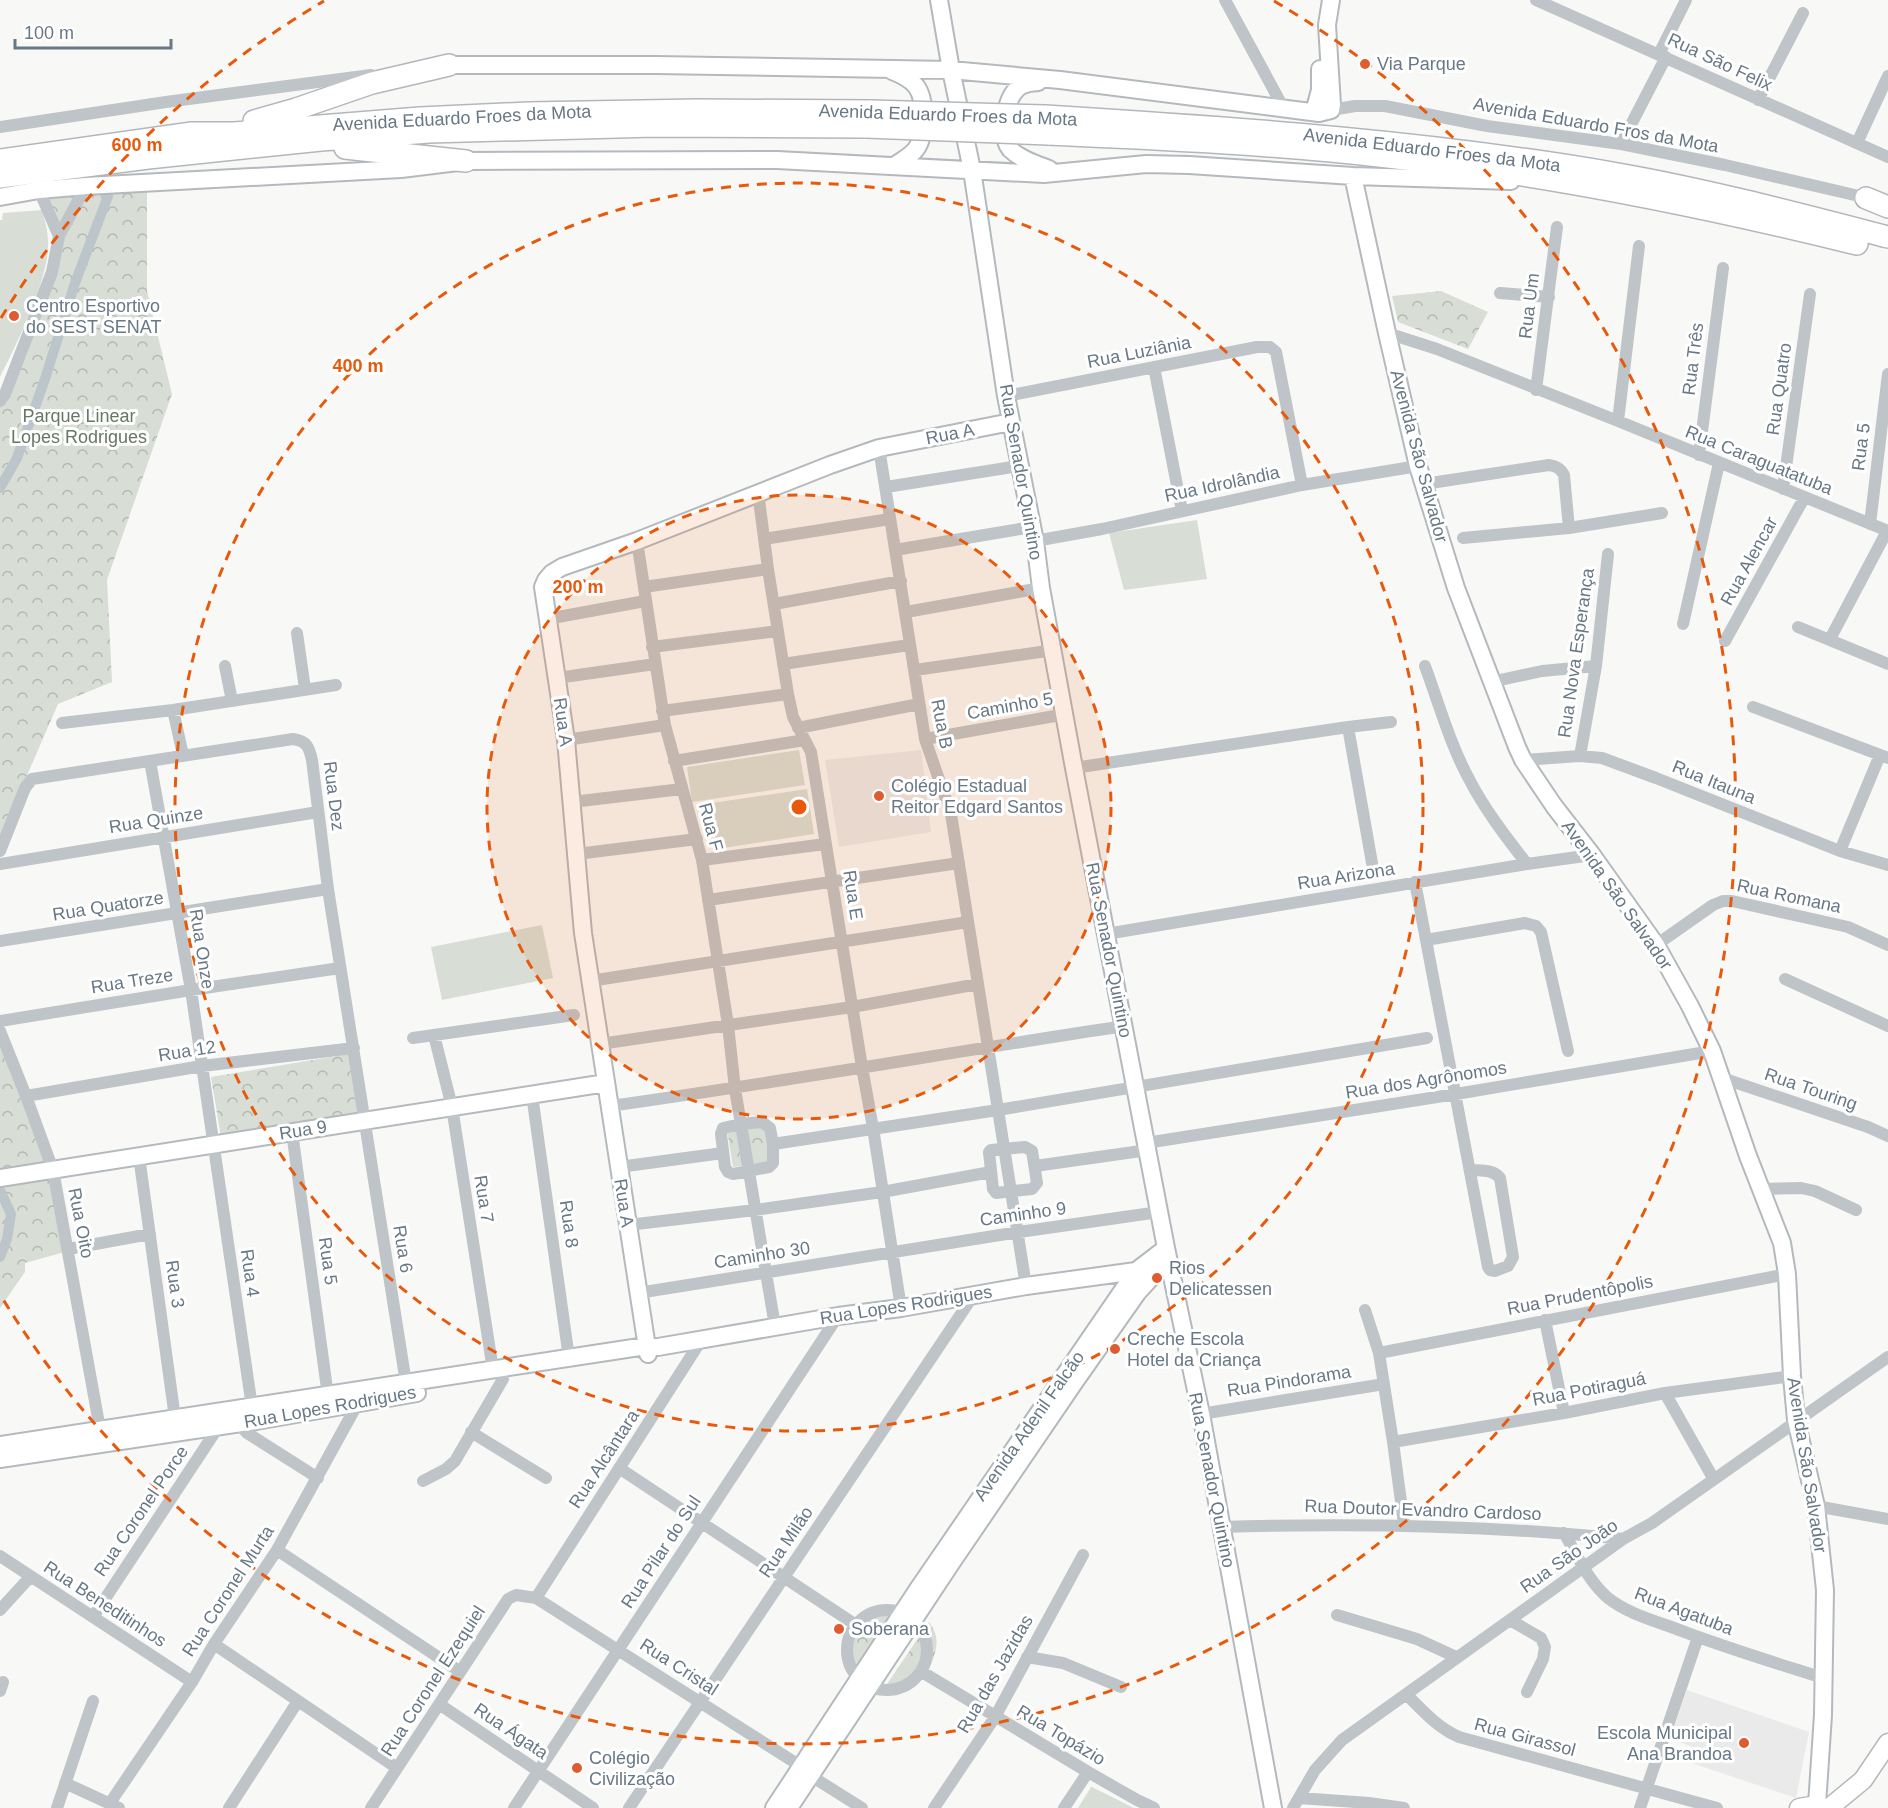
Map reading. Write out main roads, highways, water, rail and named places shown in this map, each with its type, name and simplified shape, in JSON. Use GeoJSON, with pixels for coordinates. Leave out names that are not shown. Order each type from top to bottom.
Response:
{"type":"FeatureCollection","features":[{"type":"Feature","properties":{"kind":"highway"},"geometry":{"type":"LineString","coordinates":[[192,133],[264,119],[372,83],[449,65]]}},
{"type":"Feature","properties":{"kind":"highway","name":"Avenida Eduardo Froes da Mota"},"geometry":{"type":"LineString","coordinates":[[0,160],[192,133],[234,133],[420,118],[529,113],[697,110],[1046,125],[1226,127],[1449,149],[1619,174],[1772,207],[1888,237]]}},
{"type":"Feature","properties":{"kind":"highway","name":"Avenida Eduardo Froes da Mota"},"geometry":{"type":"LineString","coordinates":[[0,177],[148,158],[429,132],[868,119]]}},
{"type":"Feature","properties":{"kind":"highway","name":"Avenida Eduardo Froes da Mota"},"geometry":{"type":"LineString","coordinates":[[1046,125],[1388,157],[1577,184],[1803,230],[1888,251]]}},
{"type":"Feature","properties":{"kind":"highway"},"geometry":{"type":"LineString","coordinates":[[264,146],[291,149],[339,148],[466,161]]}},
{"type":"Feature","properties":{"kind":"highway"},"geometry":{"type":"LineString","coordinates":[[1866,198],[1888,205]]}},
{"type":"Feature","properties":{"kind":"main road"},"geometry":{"type":"LineString","coordinates":[[1817,1807],[1863,1780],[1888,1743]]}},
{"type":"Feature","properties":{"kind":"waterway"},"geometry":{"type":"LineString","coordinates":[[0,488],[17,458],[75,283],[108,196]]}},
{"type":"Feature","properties":{"kind":"waterway"},"geometry":{"type":"LineString","coordinates":[[0,1190],[11,1214],[7,1239],[0,1257]]}},
{"type":"Feature","properties":{"kind":"place","name":"Via Parque"},"geometry":{"type":"Point","coordinates":[1365,64]}},
{"type":"Feature","properties":{"kind":"place","name":"Centro Esportivo do SEST SENAT"},"geometry":{"type":"Point","coordinates":[14,316]}},
{"type":"Feature","properties":{"kind":"place","name":"Colégio Estadual Reitor Edgard Santos"},"geometry":{"type":"Point","coordinates":[879,796]}},
{"type":"Feature","properties":{"kind":"place","name":"Rios Delicatessen"},"geometry":{"type":"Point","coordinates":[1157,1278]}},
{"type":"Feature","properties":{"kind":"place","name":"Creche Escola Hotel da Criança"},"geometry":{"type":"Point","coordinates":[1115,1349]}},
{"type":"Feature","properties":{"kind":"place","name":"Soberana"},"geometry":{"type":"Point","coordinates":[839,1629]}},
{"type":"Feature","properties":{"kind":"place","name":"Escola Municipal Ana Brandoa"},"geometry":{"type":"Point","coordinates":[1744,1743]}},
{"type":"Feature","properties":{"kind":"place","name":"Colégio Civilização"},"geometry":{"type":"Point","coordinates":[577,1768]}},
{"type":"Feature","properties":{"kind":"park label","name":"Parque Linear Lopes Rodrigues"},"geometry":{"type":"Point","coordinates":[79,426]}}]}
